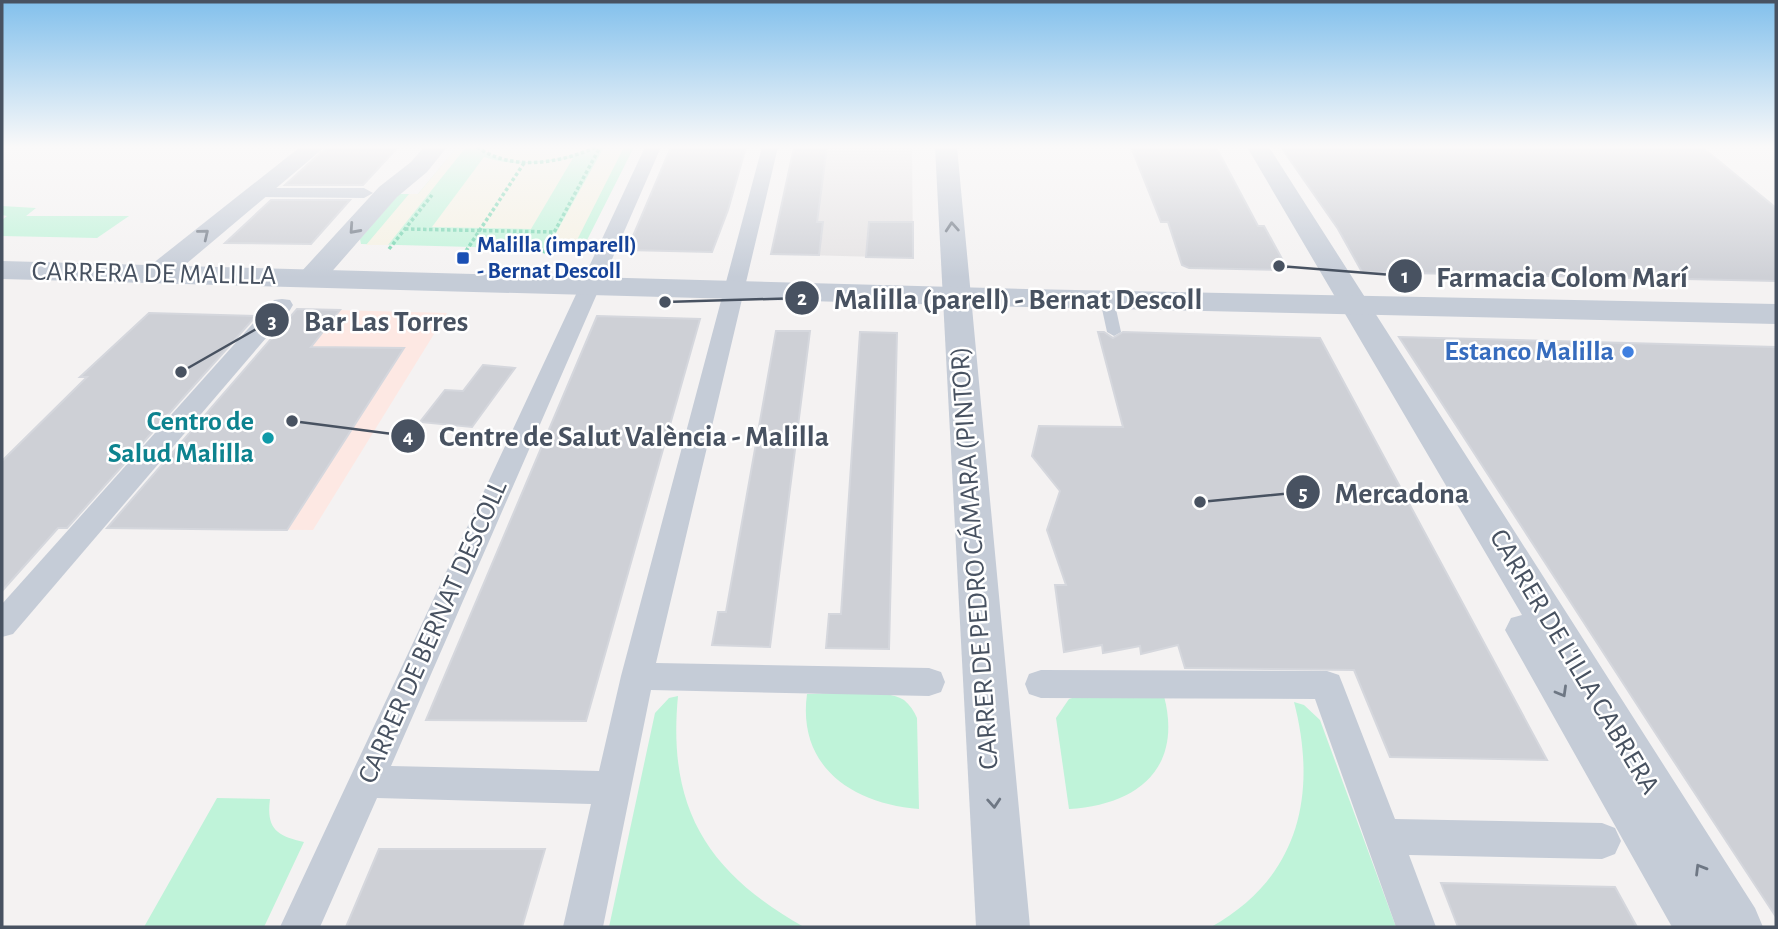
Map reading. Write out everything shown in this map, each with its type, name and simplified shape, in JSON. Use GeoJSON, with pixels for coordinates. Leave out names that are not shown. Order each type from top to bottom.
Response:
{"type":"FeatureCollection","features":[{"type":"Feature","properties":{"kind":"street"},"geometry":{"type":"LineString","coordinates":[[157,274],[265,190]]}},
{"type":"Feature","properties":{"kind":"street"},"geometry":{"type":"LineString","coordinates":[[311,278],[390,190]]}},
{"type":"Feature","properties":{"kind":"street","name":"CARRER DE BERNAT DESCOLL"},"geometry":{"type":"LineString","coordinates":[[300,927],[633,190]]}},
{"type":"Feature","properties":{"kind":"street"},"geometry":{"type":"LineString","coordinates":[[583,927],[638,676],[759,190]]}},
{"type":"Feature","properties":{"kind":"street","name":"CARRER DE PEDRO CÁMARA (PINTOR)"},"geometry":{"type":"LineString","coordinates":[[949,190],[1003,927]]}},
{"type":"Feature","properties":{"kind":"street","name":"CARRER DE L'ILLA CABRERA"},"geometry":{"type":"LineString","coordinates":[[1271,190],[1736,927]]}},
{"type":"Feature","properties":{"kind":"street","name":"CARRER DE L'ILLA CABRERA"},"geometry":{"type":"LineString","coordinates":[[1282,190],[1701,927]]}},
{"type":"Feature","properties":{"kind":"street"},"geometry":{"type":"LineString","coordinates":[[261,194],[364,193]]}},
{"type":"Feature","properties":{"kind":"street","name":"CARRERA DE MALILLA"},"geometry":{"type":"LineString","coordinates":[[2,270],[1107,300],[1776,314]]}},
{"type":"Feature","properties":{"kind":"street"},"geometry":{"type":"LineString","coordinates":[[2,625],[282,305]]}},
{"type":"Feature","properties":{"kind":"street"},"geometry":{"type":"LineString","coordinates":[[638,676],[929,682]]}},
{"type":"Feature","properties":{"kind":"street"},"geometry":{"type":"LineString","coordinates":[[1041,684],[1326,685],[1416,927]]}},
{"type":"Feature","properties":{"kind":"street"},"geometry":{"type":"LineString","coordinates":[[365,782],[614,788]]}},
{"type":"Feature","properties":{"kind":"street"},"geometry":{"type":"LineString","coordinates":[[1383,837],[1602,841]]}},
{"type":"Feature","properties":{"kind":"lane"},"geometry":{"type":"LineString","coordinates":[[1107,300],[1114,332]]}},
{"type":"Feature","properties":{"kind":"path"},"geometry":{"type":"LineString","coordinates":[[466,251],[506,190]]}},
{"type":"Feature","properties":{"kind":"path"},"geometry":{"type":"LineString","coordinates":[[543,253],[576,190]]}},
{"type":"Feature","properties":{"kind":"path"},"geometry":{"type":"LineString","coordinates":[[405,229],[554,232]]}},
{"type":"Feature","properties":{"kind":"shaded area"},"geometry":{"type":"Polygon","coordinates":[[[785,190],[912,190],[913,258],[771,254],[785,190]]]}},
{"type":"Feature","properties":{"kind":"shaded area","name":"Centro de Salud Malilla"},"geometry":{"type":"Polygon","coordinates":[[[297,309],[447,313],[313,530],[115,528],[297,309]]]}},
{"type":"Feature","properties":{"kind":"green space"},"geometry":{"type":"Polygon","coordinates":[[[421,190],[612,190],[582,250],[361,244],[360,239],[399,194],[418,194],[421,190]]]}},
{"type":"Feature","properties":{"kind":"green space"},"geometry":{"type":"Polygon","coordinates":[[[2,206],[36,208],[26,216],[129,216],[97,238],[2,236],[2,220],[7,216],[2,215],[2,206]]]}},
{"type":"Feature","properties":{"kind":"green space"},"geometry":{"type":"Polygon","coordinates":[[[807,694],[884,694],[896,696],[908,704],[917,718],[919,809],[872,799],[852,790],[834,777],[811,742],[806,720],[807,694]]]}},
{"type":"Feature","properties":{"kind":"green space"},"geometry":{"type":"Polygon","coordinates":[[[1082,695],[1164,696],[1168,722],[1167,744],[1160,763],[1149,778],[1134,791],[1115,800],[1069,809],[1056,718],[1069,699],[1082,695]]]}},
{"type":"Feature","properties":{"kind":"green space"},"geometry":{"type":"Polygon","coordinates":[[[678,696],[676,736],[680,772],[688,805],[701,834],[719,860],[742,884],[804,927],[609,927],[655,713],[669,698],[678,696]]]}},
{"type":"Feature","properties":{"kind":"green space"},"geometry":{"type":"Polygon","coordinates":[[[1294,702],[1304,705],[1320,720],[1396,927],[1211,927],[1241,907],[1264,884],[1282,859],[1294,831],[1304,770],[1294,702]]]}},
{"type":"Feature","properties":{"kind":"green space"},"geometry":{"type":"Polygon","coordinates":[[[217,798],[270,799],[270,818],[275,830],[304,842],[264,927],[144,927],[217,798]]]}},
{"type":"Feature","properties":{"kind":"sand"},"geometry":{"type":"Polygon","coordinates":[[[421,190],[431,190],[388,245],[366,245],[409,194],[418,194],[421,190]]]}},
{"type":"Feature","properties":{"kind":"sand"},"geometry":{"type":"Polygon","coordinates":[[[459,190],[554,190],[531,229],[432,227],[459,190]]]}},
{"type":"Feature","properties":{"kind":"sand"},"geometry":{"type":"Polygon","coordinates":[[[580,190],[602,190],[572,250],[547,249],[580,190]]]}},
{"type":"Feature","properties":{"kind":"building"},"geometry":{"type":"Polygon","coordinates":[[[652,190],[734,190],[712,252],[627,250],[652,190]]]}},
{"type":"Feature","properties":{"kind":"building"},"geometry":{"type":"Polygon","coordinates":[[[785,190],[821,190],[817,222],[823,222],[819,255],[771,254],[785,190]]]}},
{"type":"Feature","properties":{"kind":"building"},"geometry":{"type":"Polygon","coordinates":[[[1148,190],[1239,190],[1258,226],[1264,226],[1287,268],[1189,268],[1182,265],[1168,222],[1161,222],[1148,190]]]}},
{"type":"Feature","properties":{"kind":"building"},"geometry":{"type":"Polygon","coordinates":[[[1311,190],[1755,190],[1776,208],[1776,281],[1362,272],[1338,229],[1311,190]]]}},
{"type":"Feature","properties":{"kind":"building"},"geometry":{"type":"Polygon","coordinates":[[[271,200],[350,200],[311,244],[225,243],[271,200]]]}},
{"type":"Feature","properties":{"kind":"building"},"geometry":{"type":"Polygon","coordinates":[[[869,222],[913,222],[913,258],[866,257],[869,222]]]}},
{"type":"Feature","properties":{"kind":"building","name":"Centro de Salud Malilla"},"geometry":{"type":"Polygon","coordinates":[[[297,309],[340,310],[311,347],[404,348],[287,530],[107,528],[297,309]]]}},
{"type":"Feature","properties":{"kind":"building"},"geometry":{"type":"Polygon","coordinates":[[[149,313],[256,316],[67,528],[58,528],[2,591],[2,461],[87,377],[80,377],[149,313]]]}},
{"type":"Feature","properties":{"kind":"building"},"geometry":{"type":"Polygon","coordinates":[[[597,316],[700,319],[586,721],[426,720],[597,316]]]}},
{"type":"Feature","properties":{"kind":"building"},"geometry":{"type":"Polygon","coordinates":[[[776,331],[810,331],[770,647],[712,645],[718,612],[726,612],[776,331]]]}},
{"type":"Feature","properties":{"kind":"building"},"geometry":{"type":"Polygon","coordinates":[[[860,332],[897,333],[889,649],[826,648],[829,614],[841,614],[860,332]]]}},
{"type":"Feature","properties":{"kind":"building"},"geometry":{"type":"Polygon","coordinates":[[[1098,332],[1104,332],[1113,338],[1123,332],[1320,338],[1547,760],[1390,757],[1354,670],[1185,668],[1178,645],[1141,654],[1140,646],[1103,653],[1102,645],[1064,652],[1055,585],[1066,585],[1047,530],[1060,491],[1032,456],[1039,426],[1123,427],[1098,332]]]}},
{"type":"Feature","properties":{"kind":"building"},"geometry":{"type":"Polygon","coordinates":[[[1399,337],[1776,347],[1776,917],[1658,737],[1399,337]]]}},
{"type":"Feature","properties":{"kind":"building"},"geometry":{"type":"Polygon","coordinates":[[[483,365],[515,368],[472,427],[420,422],[445,390],[463,391],[483,365]]]}},
{"type":"Feature","properties":{"kind":"building"},"geometry":{"type":"Polygon","coordinates":[[[379,849],[545,849],[522,927],[346,927],[379,849]]]}},
{"type":"Feature","properties":{"kind":"building"},"geometry":{"type":"Polygon","coordinates":[[[1441,883],[1615,887],[1637,927],[1458,927],[1441,883]]]}},
{"type":"Feature","properties":{"kind":"place","name":"Malilla (imparell) - Bernat Descoll"},"geometry":{"type":"Point","coordinates":[463,258]}},
{"type":"Feature","properties":{"kind":"place","name":"Farmacia Colom Marí"},"geometry":{"type":"Point","coordinates":[1279,266]}},
{"type":"Feature","properties":{"kind":"place","name":"Malilla (parell) - Bernat Descoll"},"geometry":{"type":"Point","coordinates":[665,302]}},
{"type":"Feature","properties":{"kind":"place","name":"Estanco Malilla"},"geometry":{"type":"Point","coordinates":[1628,352]}},
{"type":"Feature","properties":{"kind":"place","name":"Bar Las Torres"},"geometry":{"type":"Point","coordinates":[181,372]}},
{"type":"Feature","properties":{"kind":"place","name":"Centre de Salut València - Malilla"},"geometry":{"type":"Point","coordinates":[292,421]}},
{"type":"Feature","properties":{"kind":"place","name":"Centro de Salud Malilla"},"geometry":{"type":"Point","coordinates":[268,438]}},
{"type":"Feature","properties":{"kind":"place","name":"Mercadona"},"geometry":{"type":"Point","coordinates":[1200,502]}}]}
